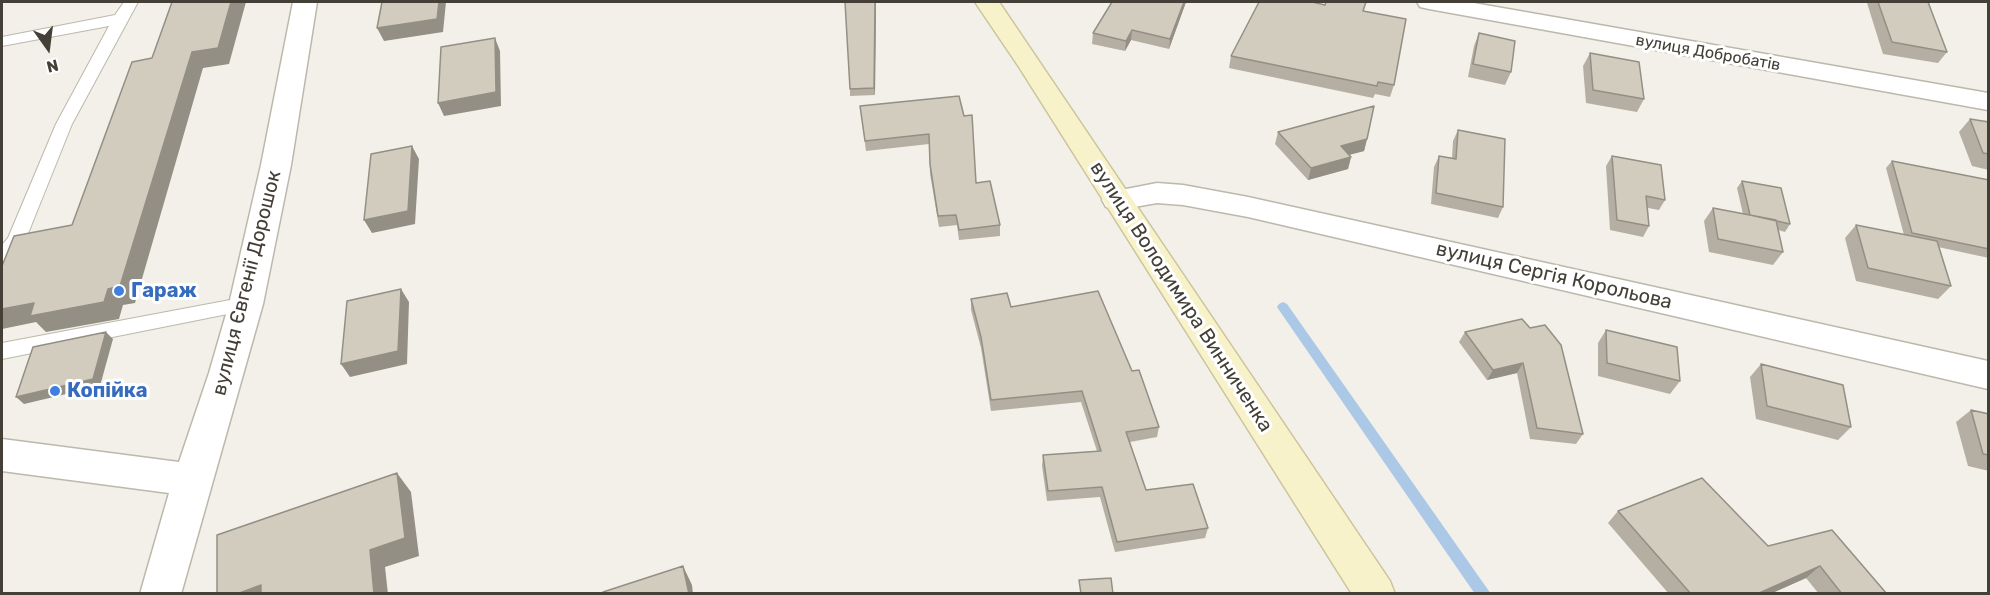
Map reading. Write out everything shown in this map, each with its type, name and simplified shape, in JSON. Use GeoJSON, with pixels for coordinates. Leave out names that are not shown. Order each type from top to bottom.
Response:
{"type":"FeatureCollection","features":[{"type":"Feature","properties":{"kind":"main road","name":"вулиця Володимира Винниченка"},"geometry":{"type":"LineString","coordinates":[[987,2],[1375,594]]}},
{"type":"Feature","properties":{"kind":"street","name":"вулиця Євгенії Дорошок"},"geometry":{"type":"LineString","coordinates":[[160,594],[246,303],[276,165],[305,2]]}},
{"type":"Feature","properties":{"kind":"street","name":"вулиця Добробатів"},"geometry":{"type":"LineString","coordinates":[[1429,2],[1989,102]]}},
{"type":"Feature","properties":{"kind":"street","name":"вулиця Сергія Корольова"},"geometry":{"type":"LineString","coordinates":[[1118,200],[1156,193],[1183,195],[1248,207],[1989,375]]}},
{"type":"Feature","properties":{"kind":"street"},"geometry":{"type":"LineString","coordinates":[[2,455],[192,480]]}},
{"type":"Feature","properties":{"kind":"lane"},"geometry":{"type":"LineString","coordinates":[[2,256],[16,242],[64,124],[131,2]]}},
{"type":"Feature","properties":{"kind":"lane"},"geometry":{"type":"LineString","coordinates":[[2,41],[120,20]]}},
{"type":"Feature","properties":{"kind":"lane"},"geometry":{"type":"LineString","coordinates":[[2,351],[246,303]]}},
{"type":"Feature","properties":{"kind":"building"},"geometry":{"type":"Polygon","coordinates":[[[172,2],[231,2],[218,48],[192,52],[120,286],[108,289],[104,302],[30,316],[34,303],[2,309],[2,266],[14,236],[72,225],[132,62],[152,58],[172,2]]]}},
{"type":"Feature","properties":{"kind":"building"},"geometry":{"type":"Polygon","coordinates":[[[382,2],[439,2],[437,19],[377,28],[382,2]]]}},
{"type":"Feature","properties":{"kind":"building"},"geometry":{"type":"Polygon","coordinates":[[[845,2],[875,2],[874,88],[850,89],[845,2]]]}},
{"type":"Feature","properties":{"kind":"building"},"geometry":{"type":"Polygon","coordinates":[[[1112,2],[1184,2],[1170,39],[1132,30],[1126,41],[1093,33],[1112,2]]]}},
{"type":"Feature","properties":{"kind":"building"},"geometry":{"type":"Polygon","coordinates":[[[1259,2],[1312,2],[1325,5],[1326,2],[1366,2],[1363,11],[1406,19],[1394,85],[1378,82],[1377,86],[1231,56],[1259,2]]]}},
{"type":"Feature","properties":{"kind":"building"},"geometry":{"type":"Polygon","coordinates":[[[1878,2],[1928,2],[1947,52],[1892,42],[1878,2]]]}},
{"type":"Feature","properties":{"kind":"building"},"geometry":{"type":"Polygon","coordinates":[[[1479,33],[1515,41],[1511,72],[1473,64],[1479,33]]]}},
{"type":"Feature","properties":{"kind":"building"},"geometry":{"type":"Polygon","coordinates":[[[495,38],[496,92],[438,103],[441,47],[495,38]]]}},
{"type":"Feature","properties":{"kind":"building"},"geometry":{"type":"Polygon","coordinates":[[[1590,53],[1639,62],[1644,99],[1593,90],[1590,53]]]}},
{"type":"Feature","properties":{"kind":"building"},"geometry":{"type":"Polygon","coordinates":[[[959,96],[964,116],[972,115],[976,183],[990,181],[1000,225],[959,230],[956,215],[938,216],[930,164],[929,134],[865,141],[860,106],[959,96]]]}},
{"type":"Feature","properties":{"kind":"building"},"geometry":{"type":"Polygon","coordinates":[[[1374,106],[1367,139],[1341,146],[1351,157],[1311,168],[1278,132],[1374,106]]]}},
{"type":"Feature","properties":{"kind":"building"},"geometry":{"type":"Polygon","coordinates":[[[1970,119],[1989,122],[1989,154],[1983,153],[1970,119]]]}},
{"type":"Feature","properties":{"kind":"building"},"geometry":{"type":"Polygon","coordinates":[[[1458,130],[1505,139],[1503,207],[1436,193],[1439,156],[1456,159],[1458,130]]]}},
{"type":"Feature","properties":{"kind":"building"},"geometry":{"type":"Polygon","coordinates":[[[412,146],[408,211],[364,220],[371,154],[412,146]]]}},
{"type":"Feature","properties":{"kind":"building"},"geometry":{"type":"Polygon","coordinates":[[[1612,156],[1661,165],[1665,200],[1646,196],[1649,226],[1617,220],[1612,156]]]}},
{"type":"Feature","properties":{"kind":"building"},"geometry":{"type":"Polygon","coordinates":[[[1892,161],[1989,180],[1989,249],[1912,233],[1892,161]]]}},
{"type":"Feature","properties":{"kind":"building"},"geometry":{"type":"Polygon","coordinates":[[[1742,181],[1781,188],[1790,224],[1750,215],[1742,181]]]}},
{"type":"Feature","properties":{"kind":"building"},"geometry":{"type":"Polygon","coordinates":[[[1713,208],[1776,220],[1783,252],[1718,239],[1713,208]]]}},
{"type":"Feature","properties":{"kind":"building"},"geometry":{"type":"Polygon","coordinates":[[[1856,225],[1937,241],[1951,286],[1868,268],[1856,225]]]}},
{"type":"Feature","properties":{"kind":"building"},"geometry":{"type":"Polygon","coordinates":[[[401,289],[398,351],[341,364],[347,301],[401,289]]]}},
{"type":"Feature","properties":{"kind":"building"},"geometry":{"type":"Polygon","coordinates":[[[1098,291],[1132,371],[1139,370],[1159,427],[1126,432],[1146,490],[1193,484],[1208,528],[1117,542],[1102,487],[1048,491],[1043,455],[1101,451],[1082,391],[991,400],[981,337],[971,299],[1007,293],[1011,307],[1098,291]]]}},
{"type":"Feature","properties":{"kind":"building"},"geometry":{"type":"Polygon","coordinates":[[[1522,319],[1530,328],[1545,325],[1561,345],[1583,434],[1537,428],[1523,363],[1493,370],[1465,332],[1522,319]]]}},
{"type":"Feature","properties":{"kind":"building"},"geometry":{"type":"Polygon","coordinates":[[[1606,330],[1677,347],[1680,381],[1607,363],[1606,330]]]}},
{"type":"Feature","properties":{"kind":"building"},"geometry":{"type":"Polygon","coordinates":[[[106,332],[93,379],[16,397],[33,347],[106,332]]]}},
{"type":"Feature","properties":{"kind":"building"},"geometry":{"type":"Polygon","coordinates":[[[1761,364],[1843,385],[1851,427],[1767,406],[1761,364]]]}},
{"type":"Feature","properties":{"kind":"building"},"geometry":{"type":"Polygon","coordinates":[[[1971,410],[1989,414],[1989,455],[1983,454],[1971,410]]]}},
{"type":"Feature","properties":{"kind":"building"},"geometry":{"type":"Polygon","coordinates":[[[397,473],[405,538],[370,550],[374,594],[261,594],[261,585],[237,594],[217,594],[217,535],[397,473]]]}},
{"type":"Feature","properties":{"kind":"building"},"geometry":{"type":"Polygon","coordinates":[[[1702,478],[1768,546],[1832,530],[1887,594],[1842,594],[1820,566],[1757,594],[1691,594],[1618,511],[1702,478]]]}},
{"type":"Feature","properties":{"kind":"building"},"geometry":{"type":"Polygon","coordinates":[[[683,566],[689,594],[603,594],[603,592],[683,566]]]}},
{"type":"Feature","properties":{"kind":"building"},"geometry":{"type":"Polygon","coordinates":[[[1111,578],[1113,594],[1081,594],[1079,580],[1111,578]]]}},
{"type":"Feature","properties":{"kind":"waterway"},"geometry":{"type":"LineString","coordinates":[[1283,307],[1484,594]]}},
{"type":"Feature","properties":{"kind":"place","name":"Гараж"},"geometry":{"type":"Point","coordinates":[119,291]}},
{"type":"Feature","properties":{"kind":"place","name":"Копійка"},"geometry":{"type":"Point","coordinates":[55,391]}}]}
